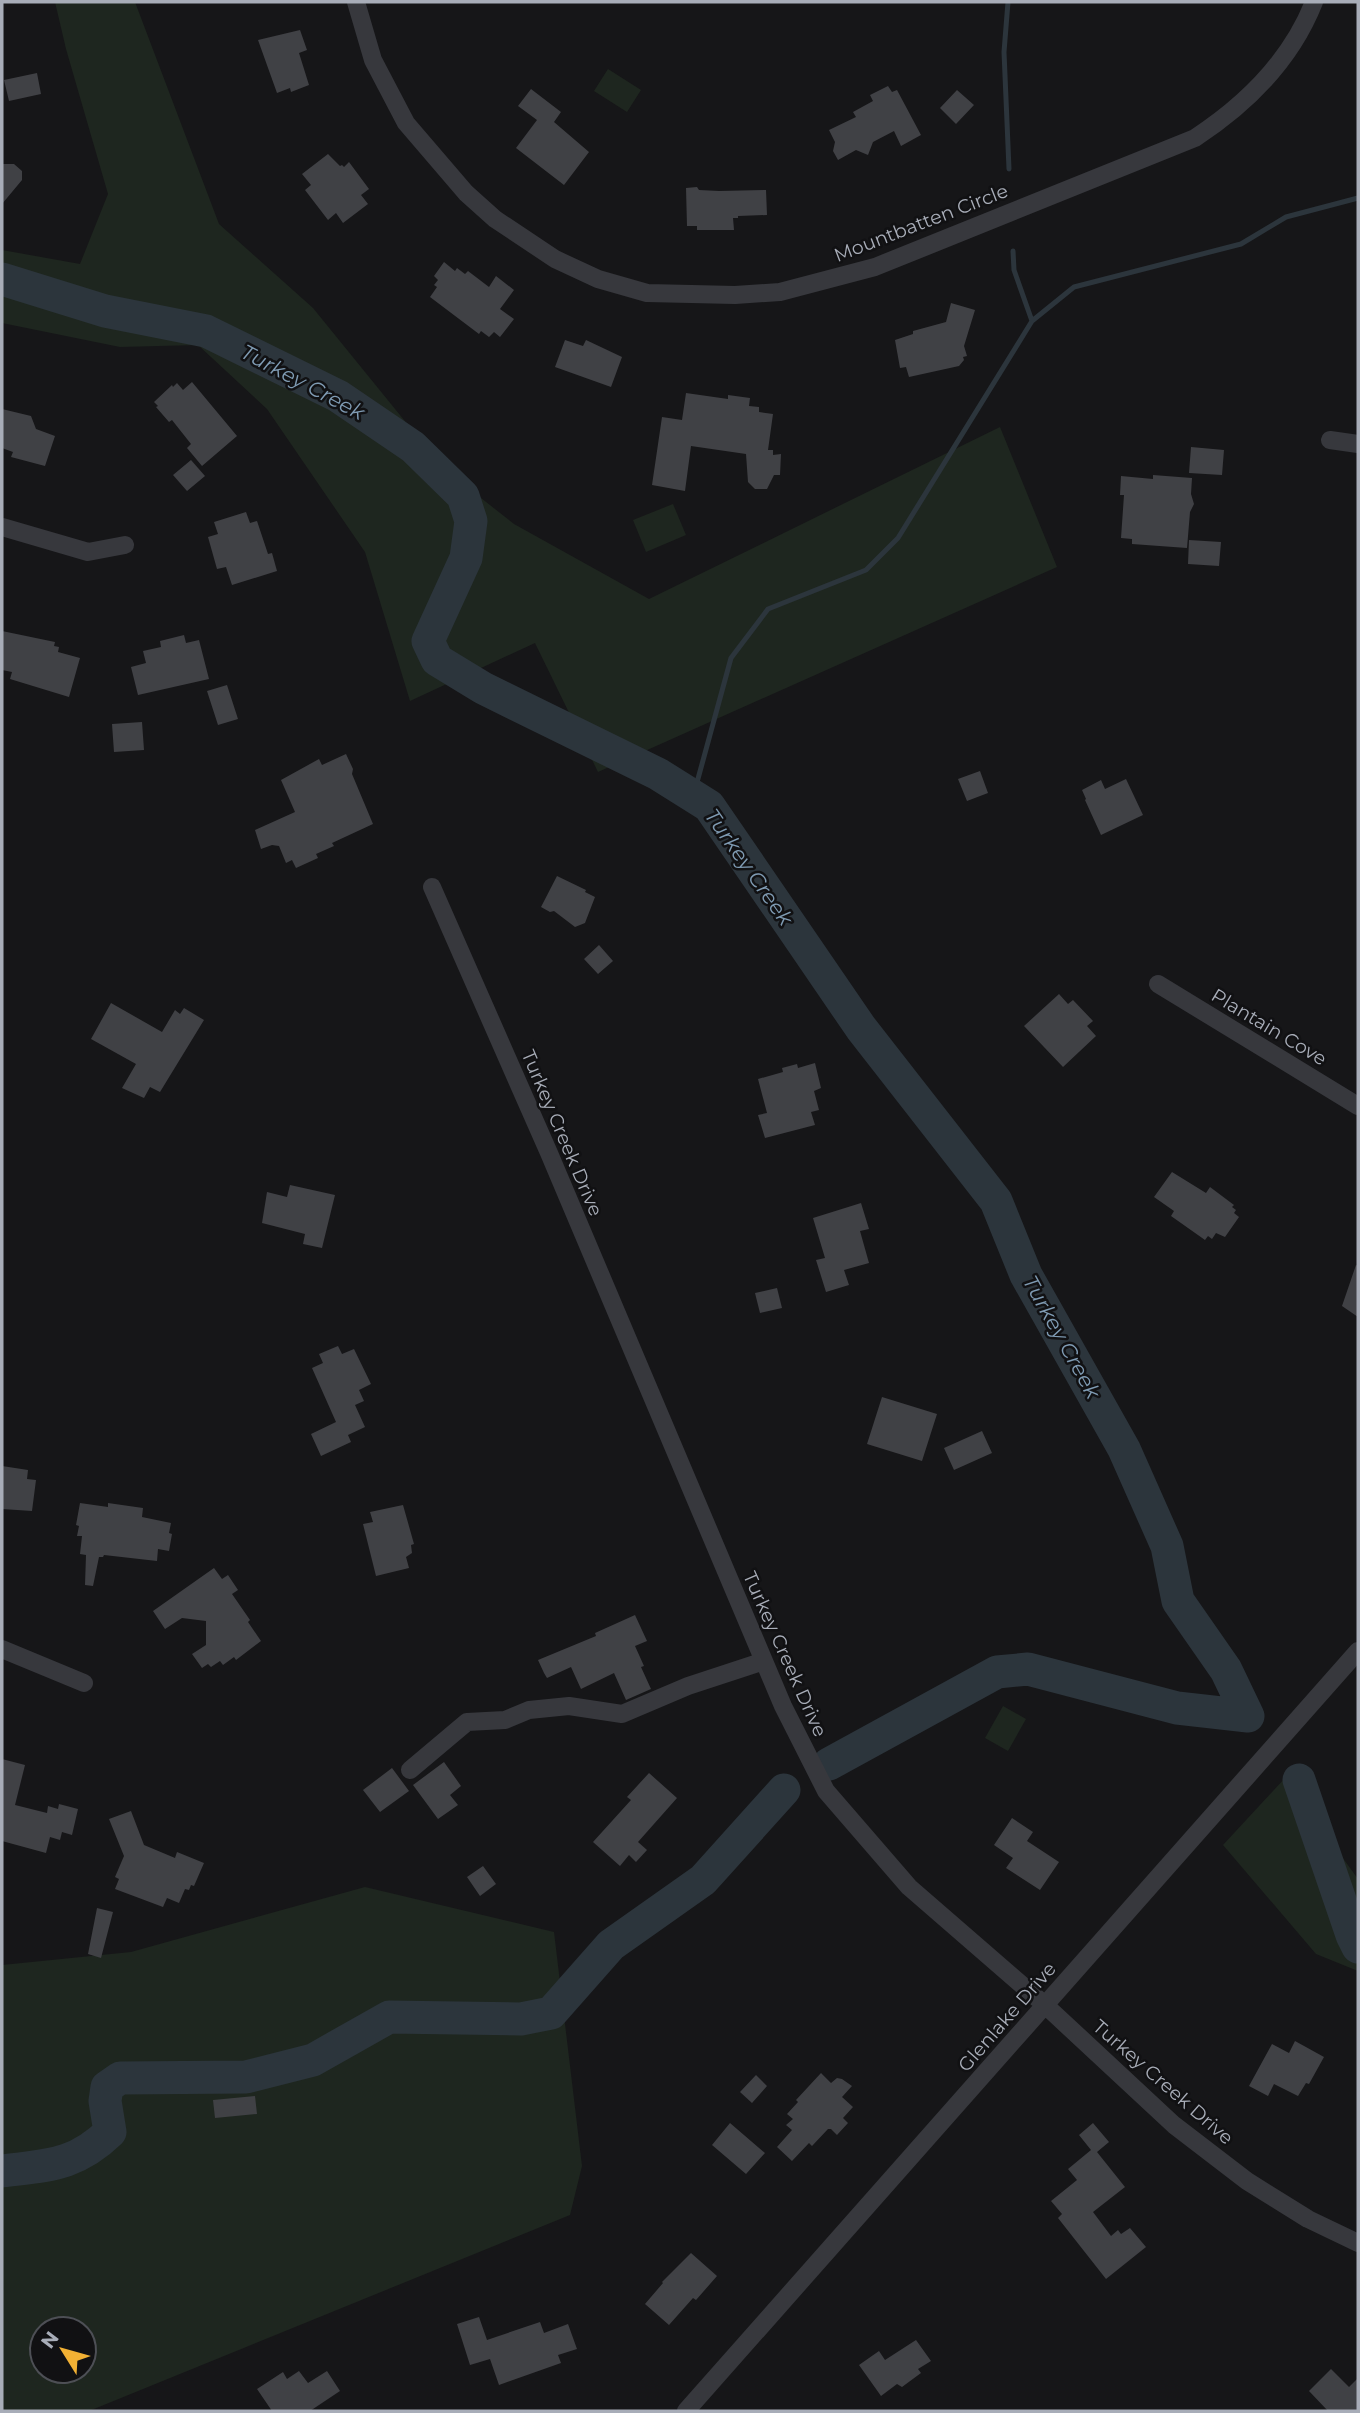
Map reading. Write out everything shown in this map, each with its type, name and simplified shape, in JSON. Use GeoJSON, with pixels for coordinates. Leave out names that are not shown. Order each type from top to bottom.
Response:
{"type":"FeatureCollection","features":[{"type":"Feature","properties":{"kind":"street","name":"Mountbatten Circle"},"geometry":{"type":"LineString","coordinates":[[356,2],[373,60],[406,123],[466,194],[495,219],[555,259],[598,279],[647,293],[735,295],[780,292],[875,267],[1195,138],[1226,117],[1260,85],[1289,51],[1314,2]]}},
{"type":"Feature","properties":{"kind":"street"},"geometry":{"type":"LineString","coordinates":[[1330,440],[1358,444]]}},
{"type":"Feature","properties":{"kind":"street"},"geometry":{"type":"LineString","coordinates":[[2,527],[88,552],[125,545]]}},
{"type":"Feature","properties":{"kind":"street","name":"Turkey Creek Drive"},"geometry":{"type":"LineString","coordinates":[[432,887],[549,1153],[787,1717],[826,1791],[909,1887],[1045,2005],[1174,2125],[1247,2181],[1308,2219],[1358,2243]]}},
{"type":"Feature","properties":{"kind":"street","name":"Plantain Cove"},"geometry":{"type":"LineString","coordinates":[[1158,984],[1358,1106]]}},
{"type":"Feature","properties":{"kind":"street"},"geometry":{"type":"LineString","coordinates":[[2,1649],[84,1682]]}},
{"type":"Feature","properties":{"kind":"street","name":"Glenlake Drive"},"geometry":{"type":"LineString","coordinates":[[686,2411],[1358,1651]]}},
{"type":"Feature","properties":{"kind":"street"},"geometry":{"type":"LineString","coordinates":[[410,1770],[467,1722],[505,1720],[529,1710],[569,1706],[622,1714],[688,1686],[764,1661]]}},
{"type":"Feature","properties":{"kind":"shaded area"},"geometry":{"type":"Polygon","coordinates":[[[55,2],[135,2],[219,224],[313,308],[443,468],[514,524],[649,599],[1000,427],[1057,567],[598,772],[535,643],[410,701],[365,552],[267,409],[198,345],[120,347],[2,323],[2,250],[80,264],[108,194],[55,2]]]}},
{"type":"Feature","properties":{"kind":"shaded area"},"geometry":{"type":"Polygon","coordinates":[[[608,69],[641,90],[627,112],[594,91],[608,69]]]}},
{"type":"Feature","properties":{"kind":"shaded area"},"geometry":{"type":"Polygon","coordinates":[[[673,504],[686,535],[646,552],[633,520],[673,504]]]}},
{"type":"Feature","properties":{"kind":"shaded area"},"geometry":{"type":"Polygon","coordinates":[[[1003,1706],[1026,1719],[1008,1751],[985,1738],[1003,1706]]]}},
{"type":"Feature","properties":{"kind":"shaded area"},"geometry":{"type":"Polygon","coordinates":[[[1285,1778],[1358,1879],[1358,1971],[1316,1954],[1223,1845],[1285,1778]]]}},
{"type":"Feature","properties":{"kind":"shaded area"},"geometry":{"type":"Polygon","coordinates":[[[365,1887],[554,1932],[582,2166],[570,2215],[89,2411],[2,2411],[2,1965],[131,1952],[365,1887]]]}},
{"type":"Feature","properties":{"kind":"building"},"geometry":{"type":"Polygon","coordinates":[[[300,30],[307,50],[299,53],[309,85],[291,92],[290,88],[277,93],[258,40],[300,30]]]}},
{"type":"Feature","properties":{"kind":"building"},"geometry":{"type":"Polygon","coordinates":[[[37,73],[41,94],[9,101],[4,80],[37,73]]]}},
{"type":"Feature","properties":{"kind":"building"},"geometry":{"type":"Polygon","coordinates":[[[888,86],[892,92],[897,90],[921,135],[901,146],[894,131],[873,142],[868,155],[856,150],[838,160],[833,151],[835,142],[829,130],[856,117],[853,112],[873,101],[870,95],[888,86]]]}},
{"type":"Feature","properties":{"kind":"building"},"geometry":{"type":"Polygon","coordinates":[[[531,89],[561,112],[554,122],[589,152],[564,185],[516,148],[537,120],[518,106],[531,89]]]}},
{"type":"Feature","properties":{"kind":"building"},"geometry":{"type":"Polygon","coordinates":[[[957,90],[974,105],[956,124],[940,108],[957,90]]]}},
{"type":"Feature","properties":{"kind":"building"},"geometry":{"type":"Polygon","coordinates":[[[328,154],[340,166],[344,167],[349,162],[369,189],[361,195],[368,204],[343,223],[336,213],[328,220],[305,190],[311,185],[302,174],[328,154]]]}},
{"type":"Feature","properties":{"kind":"building"},"geometry":{"type":"Polygon","coordinates":[[[2,164],[14,164],[22,171],[22,180],[2,204],[2,164]]]}},
{"type":"Feature","properties":{"kind":"building"},"geometry":{"type":"Polygon","coordinates":[[[697,187],[699,190],[719,191],[766,190],[767,215],[733,218],[734,230],[697,230],[697,226],[687,226],[686,188],[697,187]]]}},
{"type":"Feature","properties":{"kind":"building"},"geometry":{"type":"Polygon","coordinates":[[[444,262],[455,271],[457,268],[465,274],[468,271],[489,287],[496,276],[514,290],[500,309],[514,319],[500,337],[494,332],[489,337],[481,331],[479,334],[430,297],[437,287],[434,285],[438,280],[434,276],[444,262]]]}},
{"type":"Feature","properties":{"kind":"building"},"geometry":{"type":"Polygon","coordinates":[[[951,303],[975,310],[964,346],[967,356],[963,357],[964,360],[959,366],[909,377],[906,367],[900,368],[895,340],[913,334],[913,331],[946,322],[951,303]]]}},
{"type":"Feature","properties":{"kind":"building"},"geometry":{"type":"Polygon","coordinates":[[[565,340],[583,346],[586,340],[622,357],[611,387],[555,367],[565,340]]]}},
{"type":"Feature","properties":{"kind":"building"},"geometry":{"type":"Polygon","coordinates":[[[192,382],[237,436],[202,466],[187,448],[191,444],[154,402],[172,385],[173,387],[177,383],[183,390],[192,382]]]}},
{"type":"Feature","properties":{"kind":"building"},"geometry":{"type":"Polygon","coordinates":[[[686,393],[728,399],[728,395],[750,398],[749,406],[759,407],[759,412],[773,414],[768,450],[773,450],[773,455],[781,454],[780,475],[774,475],[767,489],[755,489],[748,482],[746,454],[691,446],[685,491],[652,485],[662,417],[682,420],[686,393]]]}},
{"type":"Feature","properties":{"kind":"building"},"geometry":{"type":"Polygon","coordinates":[[[2,409],[31,416],[36,429],[55,436],[45,466],[11,457],[13,452],[2,448],[2,409]]]}},
{"type":"Feature","properties":{"kind":"building"},"geometry":{"type":"Polygon","coordinates":[[[1191,447],[1224,450],[1222,475],[1189,473],[1191,447]]]}},
{"type":"Feature","properties":{"kind":"building"},"geometry":{"type":"Polygon","coordinates":[[[191,460],[205,476],[187,491],[173,475],[191,460]]]}},
{"type":"Feature","properties":{"kind":"building"},"geometry":{"type":"Polygon","coordinates":[[[1153,475],[1192,478],[1191,494],[1194,504],[1190,512],[1187,548],[1132,544],[1132,539],[1121,538],[1124,495],[1120,495],[1121,476],[1153,479],[1153,475]]]}},
{"type":"Feature","properties":{"kind":"building"},"geometry":{"type":"Polygon","coordinates":[[[246,512],[250,523],[257,521],[277,571],[232,585],[226,567],[217,569],[208,537],[218,534],[214,522],[246,512]]]}},
{"type":"Feature","properties":{"kind":"building"},"geometry":{"type":"Polygon","coordinates":[[[1189,540],[1221,542],[1219,566],[1188,564],[1189,540]]]}},
{"type":"Feature","properties":{"kind":"building"},"geometry":{"type":"Polygon","coordinates":[[[2,631],[55,642],[54,646],[59,647],[58,652],[80,658],[69,697],[10,679],[12,672],[2,670],[2,631]]]}},
{"type":"Feature","properties":{"kind":"building"},"geometry":{"type":"Polygon","coordinates":[[[184,635],[186,643],[199,640],[209,679],[138,695],[131,667],[146,663],[143,651],[161,647],[160,641],[184,635]]]}},
{"type":"Feature","properties":{"kind":"building"},"geometry":{"type":"Polygon","coordinates":[[[227,685],[238,719],[218,725],[207,691],[227,685]]]}},
{"type":"Feature","properties":{"kind":"building"},"geometry":{"type":"Polygon","coordinates":[[[142,722],[144,750],[114,752],[112,724],[142,722]]]}},
{"type":"Feature","properties":{"kind":"building"},"geometry":{"type":"Polygon","coordinates":[[[346,754],[373,824],[332,843],[334,846],[316,854],[318,858],[296,868],[292,860],[286,863],[279,846],[272,845],[261,849],[255,830],[295,812],[281,780],[319,759],[322,765],[346,754]]]}},
{"type":"Feature","properties":{"kind":"building"},"geometry":{"type":"Polygon","coordinates":[[[980,771],[988,793],[967,801],[958,779],[980,771]]]}},
{"type":"Feature","properties":{"kind":"building"},"geometry":{"type":"Polygon","coordinates":[[[1126,779],[1143,815],[1101,835],[1082,790],[1101,780],[1105,789],[1126,779]]]}},
{"type":"Feature","properties":{"kind":"building"},"geometry":{"type":"Polygon","coordinates":[[[557,876],[595,897],[585,923],[575,927],[554,911],[550,912],[541,907],[557,876]]]}},
{"type":"Feature","properties":{"kind":"building"},"geometry":{"type":"Polygon","coordinates":[[[599,945],[613,961],[598,974],[584,959],[599,945]]]}},
{"type":"Feature","properties":{"kind":"building"},"geometry":{"type":"Polygon","coordinates":[[[1059,994],[1068,1004],[1073,1000],[1093,1021],[1087,1026],[1096,1036],[1063,1067],[1024,1026],[1059,994]]]}},
{"type":"Feature","properties":{"kind":"building"},"geometry":{"type":"Polygon","coordinates":[[[111,1003],[162,1032],[175,1010],[180,1014],[184,1008],[204,1020],[160,1092],[150,1087],[144,1098],[122,1088],[136,1064],[91,1039],[111,1003]]]}},
{"type":"Feature","properties":{"kind":"building"},"geometry":{"type":"Polygon","coordinates":[[[815,1063],[821,1088],[814,1091],[819,1110],[811,1112],[815,1125],[765,1138],[758,1115],[767,1113],[758,1079],[783,1072],[782,1068],[797,1064],[798,1068],[815,1063]]]}},
{"type":"Feature","properties":{"kind":"building"},"geometry":{"type":"Polygon","coordinates":[[[1172,1172],[1206,1193],[1210,1187],[1234,1205],[1234,1213],[1239,1217],[1225,1237],[1216,1233],[1212,1239],[1208,1236],[1205,1240],[1171,1216],[1174,1211],[1154,1197],[1172,1172]]]}},
{"type":"Feature","properties":{"kind":"building"},"geometry":{"type":"Polygon","coordinates":[[[290,1185],[335,1195],[322,1248],[303,1244],[305,1234],[262,1223],[267,1192],[287,1197],[290,1185]]]}},
{"type":"Feature","properties":{"kind":"building"},"geometry":{"type":"Polygon","coordinates":[[[861,1203],[869,1229],[860,1231],[869,1263],[844,1270],[849,1285],[826,1292],[816,1260],[825,1258],[813,1218],[861,1203]]]}},
{"type":"Feature","properties":{"kind":"building"},"geometry":{"type":"Polygon","coordinates":[[[1356,1265],[1358,1266],[1358,1317],[1342,1306],[1356,1265]]]}},
{"type":"Feature","properties":{"kind":"building"},"geometry":{"type":"Polygon","coordinates":[[[777,1288],[782,1308],[760,1313],[755,1293],[777,1288]]]}},
{"type":"Feature","properties":{"kind":"building"},"geometry":{"type":"Polygon","coordinates":[[[338,1346],[342,1354],[354,1349],[371,1384],[359,1390],[364,1401],[355,1405],[365,1427],[348,1435],[351,1442],[321,1456],[311,1434],[336,1422],[312,1368],[323,1363],[319,1354],[338,1346]]]}},
{"type":"Feature","properties":{"kind":"building"},"geometry":{"type":"Polygon","coordinates":[[[882,1397],[937,1414],[922,1461],[867,1444],[882,1397]]]}},
{"type":"Feature","properties":{"kind":"building"},"geometry":{"type":"Polygon","coordinates":[[[982,1431],[992,1453],[954,1470],[944,1448],[982,1431]]]}},
{"type":"Feature","properties":{"kind":"building"},"geometry":{"type":"Polygon","coordinates":[[[2,1466],[28,1470],[27,1479],[36,1480],[32,1511],[2,1509],[2,1466]]]}},
{"type":"Feature","properties":{"kind":"building"},"geometry":{"type":"Polygon","coordinates":[[[80,1503],[108,1507],[108,1503],[143,1508],[142,1517],[171,1523],[169,1551],[158,1549],[157,1561],[104,1555],[99,1557],[93,1586],[85,1585],[86,1555],[80,1554],[82,1536],[77,1536],[79,1526],[76,1525],[80,1503]]]}},
{"type":"Feature","properties":{"kind":"building"},"geometry":{"type":"Polygon","coordinates":[[[403,1505],[414,1544],[411,1545],[412,1553],[406,1557],[409,1568],[376,1576],[363,1524],[373,1522],[370,1512],[403,1505]]]}},
{"type":"Feature","properties":{"kind":"building"},"geometry":{"type":"Polygon","coordinates":[[[214,1568],[222,1579],[228,1575],[238,1590],[232,1594],[261,1641],[236,1660],[234,1657],[223,1665],[220,1661],[211,1667],[208,1664],[202,1668],[192,1654],[206,1645],[206,1621],[182,1618],[165,1629],[153,1611],[214,1568]]]}},
{"type":"Feature","properties":{"kind":"building"},"geometry":{"type":"Polygon","coordinates":[[[635,1615],[647,1641],[635,1646],[651,1689],[626,1700],[614,1673],[581,1689],[571,1667],[547,1678],[538,1660],[596,1636],[595,1633],[635,1615]]]}},
{"type":"Feature","properties":{"kind":"building"},"geometry":{"type":"Polygon","coordinates":[[[2,1759],[25,1765],[15,1805],[47,1813],[48,1806],[58,1809],[59,1804],[78,1809],[72,1835],[62,1832],[60,1840],[50,1837],[46,1853],[2,1841],[2,1759]]]}},
{"type":"Feature","properties":{"kind":"building"},"geometry":{"type":"Polygon","coordinates":[[[444,1762],[461,1786],[450,1795],[458,1805],[438,1819],[413,1785],[444,1762]]]}},
{"type":"Feature","properties":{"kind":"building"},"geometry":{"type":"Polygon","coordinates":[[[392,1768],[409,1791],[380,1812],[363,1790],[392,1768]]]}},
{"type":"Feature","properties":{"kind":"building"},"geometry":{"type":"Polygon","coordinates":[[[649,1773],[677,1798],[638,1842],[647,1850],[636,1862],[629,1855],[620,1866],[593,1842],[631,1800],[627,1797],[649,1773]]]}},
{"type":"Feature","properties":{"kind":"building"},"geometry":{"type":"Polygon","coordinates":[[[131,1811],[144,1845],[175,1858],[177,1852],[204,1863],[194,1886],[191,1885],[189,1890],[185,1889],[179,1903],[167,1898],[163,1907],[115,1889],[119,1879],[115,1877],[124,1856],[109,1819],[131,1811]]]}},
{"type":"Feature","properties":{"kind":"building"},"geometry":{"type":"Polygon","coordinates":[[[1012,1818],[1033,1832],[1027,1841],[1059,1862],[1040,1890],[1006,1868],[1013,1858],[994,1845],[1012,1818]]]}},
{"type":"Feature","properties":{"kind":"building"},"geometry":{"type":"Polygon","coordinates":[[[483,1866],[496,1884],[480,1896],[467,1877],[483,1866]]]}},
{"type":"Feature","properties":{"kind":"building"},"geometry":{"type":"Polygon","coordinates":[[[97,1908],[113,1912],[101,1958],[88,1954],[97,1908]]]}},
{"type":"Feature","properties":{"kind":"building"},"geometry":{"type":"Polygon","coordinates":[[[1295,2041],[1324,2057],[1309,2084],[1306,2083],[1298,2096],[1274,2084],[1268,2096],[1249,2086],[1272,2044],[1289,2053],[1295,2041]]]}},
{"type":"Feature","properties":{"kind":"building"},"geometry":{"type":"Polygon","coordinates":[[[821,2073],[831,2083],[837,2078],[852,2086],[842,2097],[853,2107],[843,2118],[848,2123],[837,2135],[828,2129],[812,2146],[809,2143],[792,2161],[777,2147],[792,2130],[786,2125],[793,2119],[787,2114],[821,2073]]]}},
{"type":"Feature","properties":{"kind":"building"},"geometry":{"type":"Polygon","coordinates":[[[756,2075],[767,2086],[752,2103],[740,2092],[756,2075]]]}},
{"type":"Feature","properties":{"kind":"building"},"geometry":{"type":"Polygon","coordinates":[[[255,2096],[257,2114],[215,2118],[213,2100],[255,2096]]]}},
{"type":"Feature","properties":{"kind":"building"},"geometry":{"type":"Polygon","coordinates":[[[730,2123],[765,2153],[746,2174],[712,2145],[730,2123]]]}},
{"type":"Feature","properties":{"kind":"building"},"geometry":{"type":"Polygon","coordinates":[[[1093,2123],[1109,2142],[1097,2152],[1125,2187],[1093,2212],[1111,2236],[1118,2230],[1121,2234],[1130,2228],[1146,2247],[1106,2279],[1058,2218],[1062,2214],[1051,2201],[1077,2180],[1068,2169],[1091,2150],[1079,2135],[1093,2123]]]}},
{"type":"Feature","properties":{"kind":"building"},"geometry":{"type":"Polygon","coordinates":[[[691,2253],[717,2276],[669,2325],[645,2304],[662,2282],[691,2253]]]}},
{"type":"Feature","properties":{"kind":"building"},"geometry":{"type":"Polygon","coordinates":[[[479,2317],[487,2340],[540,2322],[544,2333],[568,2324],[577,2349],[558,2355],[561,2363],[499,2385],[490,2359],[470,2365],[457,2324],[479,2317]]]}},
{"type":"Feature","properties":{"kind":"building"},"geometry":{"type":"Polygon","coordinates":[[[916,2340],[931,2361],[918,2369],[921,2373],[902,2387],[897,2384],[881,2396],[859,2365],[879,2351],[885,2360],[916,2340]]]}},
{"type":"Feature","properties":{"kind":"building"},"geometry":{"type":"Polygon","coordinates":[[[1331,2369],[1349,2387],[1358,2378],[1358,2411],[1328,2411],[1309,2391],[1331,2369]]]}},
{"type":"Feature","properties":{"kind":"building"},"geometry":{"type":"Polygon","coordinates":[[[299,2371],[308,2383],[327,2371],[340,2391],[310,2411],[272,2411],[257,2389],[283,2372],[287,2379],[299,2371]]]}},
{"type":"Feature","properties":{"kind":"waterway"},"geometry":{"type":"LineString","coordinates":[[1008,2],[1004,52],[1009,169]]}},
{"type":"Feature","properties":{"kind":"waterway"},"geometry":{"type":"LineString","coordinates":[[693,797],[731,658],[768,609],[866,570],[898,538],[1032,321],[1074,287],[1241,244],[1286,217],[1358,198]]}},
{"type":"Feature","properties":{"kind":"waterway"},"geometry":{"type":"LineString","coordinates":[[1013,251],[1014,270],[1032,321]]}},
{"type":"Feature","properties":{"kind":"waterway","name":"Turkey Creek"},"geometry":{"type":"LineString","coordinates":[[2,279],[105,311],[206,331],[338,396],[413,447],[463,496],[471,521],[466,558],[428,641],[437,660],[483,688],[658,774],[709,806],[861,1028],[996,1201],[1026,1275],[1124,1449],[1167,1546],[1178,1601],[1226,1670],[1248,1716]]}},
{"type":"Feature","properties":{"kind":"waterway"},"geometry":{"type":"LineString","coordinates":[[829,1764],[997,1672],[1028,1669],[1177,1708],[1248,1716]]}},
{"type":"Feature","properties":{"kind":"waterway","name":"Turkey Creek"},"geometry":{"type":"LineString","coordinates":[[1299,1780],[1358,1947]]}},
{"type":"Feature","properties":{"kind":"waterway"},"geometry":{"type":"LineString","coordinates":[[2,2171],[60,2162],[85,2152],[97,2143],[110,2132],[105,2101],[107,2087],[120,2078],[246,2077],[313,2060],[389,2017],[521,2019],[551,2013],[611,1945],[703,1880],[784,1790]]}}]}
